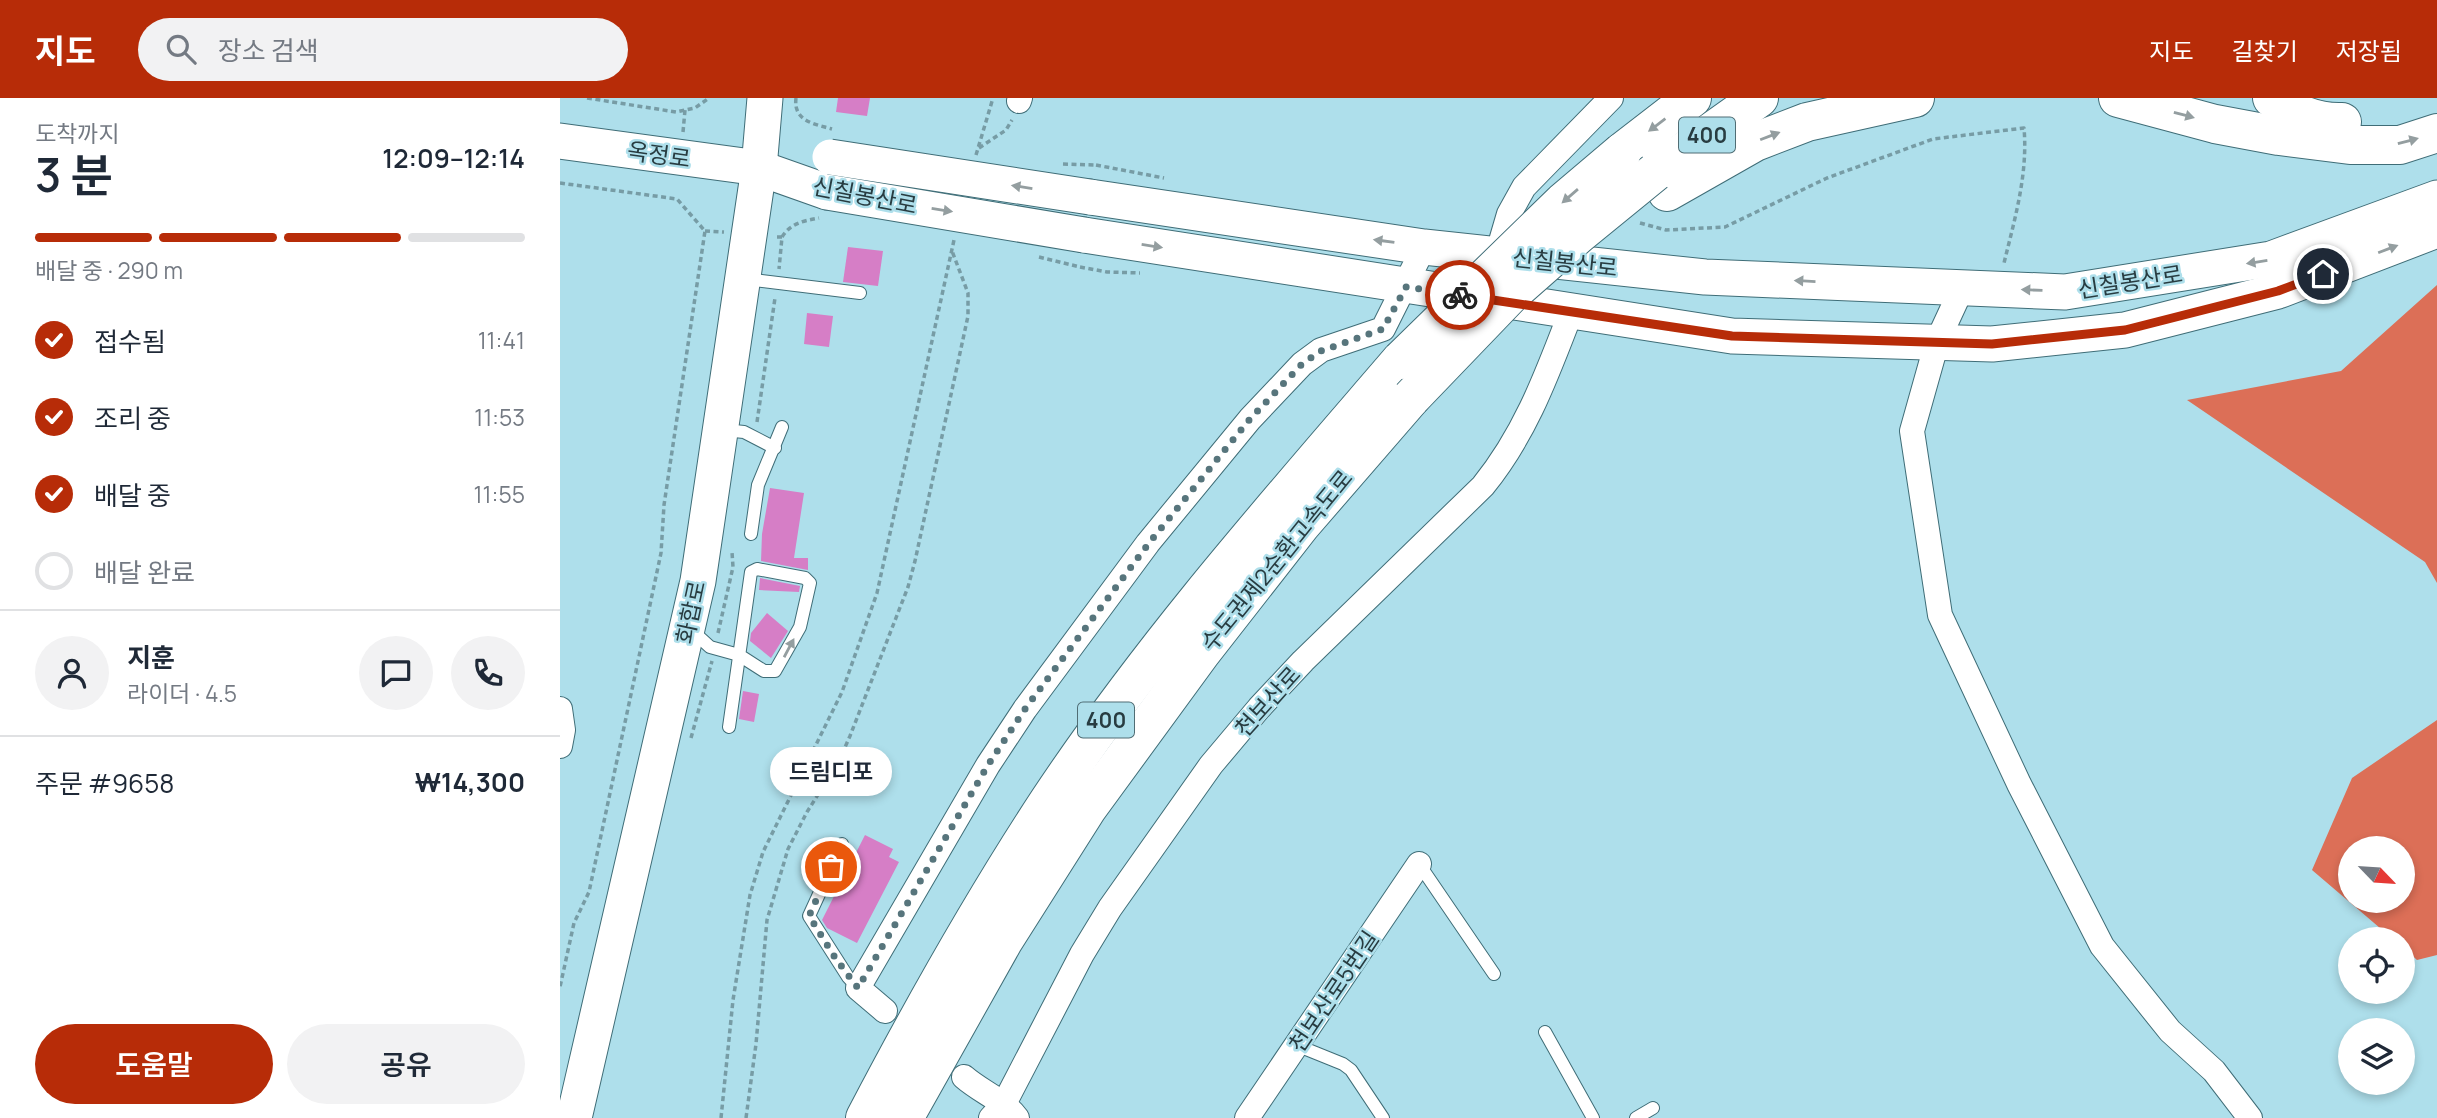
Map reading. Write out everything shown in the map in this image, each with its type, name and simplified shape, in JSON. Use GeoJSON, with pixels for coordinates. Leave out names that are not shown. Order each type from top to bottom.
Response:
{"type":"FeatureCollection","features":[{"type":"Feature","properties":{"kind":"highway","name":"수도권제2순환고속도로"},"geometry":{"type":"LineString","coordinates":[[865,1118],[902,1047],[974,922],[1056,791],[1138,676],[1233,555],[1401,360],[1563,202],[1692,98]]}},
{"type":"Feature","properties":{"kind":"highway","name":"400"},"geometry":{"type":"LineString","coordinates":[[1661,182],[1759,98]]}},
{"type":"Feature","properties":{"kind":"highway"},"geometry":{"type":"LineString","coordinates":[[1661,182],[1807,122],[1915,98]]}},
{"type":"Feature","properties":{"kind":"highway"},"geometry":{"type":"LineString","coordinates":[[2118,98],[2215,124],[2350,145],[2400,145],[2437,133]]}},
{"type":"Feature","properties":{"kind":"highway"},"geometry":{"type":"LineString","coordinates":[[2272,98],[2297,114],[2334,122],[2403,117],[2437,108]]}},
{"type":"Feature","properties":{"kind":"highway","name":"수도권제2순환고속도로"},"geometry":{"type":"LineString","coordinates":[[904,1118],[1004,940],[1087,808],[1201,653],[1301,525],[1375,459],[1425,394],[1550,288],[1661,182]]}},
{"type":"Feature","properties":{"kind":"street","name":"화합로"},"geometry":{"type":"LineString","coordinates":[[570,1111],[689,665],[690,614],[698,580],[759,168],[765,98]]}},
{"type":"Feature","properties":{"kind":"street"},"geometry":{"type":"LineString","coordinates":[[1497,255],[1509,214],[1524,187],[1611,98]]}},
{"type":"Feature","properties":{"kind":"street","name":"옥정로"},"geometry":{"type":"LineString","coordinates":[[560,141],[759,168]]}},
{"type":"Feature","properties":{"kind":"street","name":"신칠봉산로"},"geometry":{"type":"LineString","coordinates":[[759,168],[834,144],[1090,197],[1424,247],[1705,276],[2065,292],[2271,260],[2437,198]]}},
{"type":"Feature","properties":{"kind":"street","name":"신칠봉산로"},"geometry":{"type":"LineString","coordinates":[[759,168],[827,204],[1084,235],[1732,336],[1992,344],[2125,330],[2278,291],[2437,230]]}},
{"type":"Feature","properties":{"kind":"street"},"geometry":{"type":"LineString","coordinates":[[885,1011],[858,988],[988,765],[1025,709],[1149,543],[1273,392],[1302,364],[1321,351],[1383,329],[1424,247]]}},
{"type":"Feature","properties":{"kind":"street"},"geometry":{"type":"LineString","coordinates":[[1962,288],[1937,342],[1912,431],[1940,615],[2019,784],[2102,946],[2170,1031],[2214,1071],[2250,1118]]}},
{"type":"Feature","properties":{"kind":"street","name":"천보산로"},"geometry":{"type":"LineString","coordinates":[[1004,1113],[1082,954],[1110,908],[1211,765],[1303,661],[1483,486],[1499,466],[1536,401],[1572,312]]}},
{"type":"Feature","properties":{"kind":"street"},"geometry":{"type":"LineString","coordinates":[[560,709],[563,730],[560,746]]}},
{"type":"Feature","properties":{"kind":"street","name":"천보산로5번길"},"geometry":{"type":"LineString","coordinates":[[1247,1118],[1419,863]]}},
{"type":"Feature","properties":{"kind":"street"},"geometry":{"type":"LineString","coordinates":[[964,1077],[1004,1113]]}},
{"type":"Feature","properties":{"kind":"lane"},"geometry":{"type":"LineString","coordinates":[[743,278],[860,293]]}},
{"type":"Feature","properties":{"kind":"lane"},"geometry":{"type":"LineString","coordinates":[[751,534],[758,485],[782,427]]}},
{"type":"Feature","properties":{"kind":"lane"},"geometry":{"type":"LineString","coordinates":[[720,429],[744,432],[775,448]]}},
{"type":"Feature","properties":{"kind":"lane"},"geometry":{"type":"LineString","coordinates":[[690,614],[695,632],[703,642],[739,655],[764,671],[775,671],[800,627],[810,586],[807,579],[757,569],[751,572],[739,655],[729,727]]}},
{"type":"Feature","properties":{"kind":"lane"},"geometry":{"type":"LineString","coordinates":[[689,665],[721,650]]}},
{"type":"Feature","properties":{"kind":"lane"},"geometry":{"type":"LineString","coordinates":[[842,844],[809,916],[858,988]]}},
{"type":"Feature","properties":{"kind":"lane"},"geometry":{"type":"LineString","coordinates":[[1419,863],[1494,974]]}},
{"type":"Feature","properties":{"kind":"lane"},"geometry":{"type":"LineString","coordinates":[[1545,1032],[1593,1118]]}},
{"type":"Feature","properties":{"kind":"lane"},"geometry":{"type":"LineString","coordinates":[[1296,1045],[1352,1070],[1383,1118]]}},
{"type":"Feature","properties":{"kind":"lane"},"geometry":{"type":"LineString","coordinates":[[1636,1118],[1654,1108]]}},
{"type":"Feature","properties":{"kind":"path"},"geometry":{"type":"LineString","coordinates":[[587,98],[676,112],[695,108],[709,98]]}},
{"type":"Feature","properties":{"kind":"path"},"geometry":{"type":"LineString","coordinates":[[796,98],[797,114],[834,144]]}},
{"type":"Feature","properties":{"kind":"path"},"geometry":{"type":"LineString","coordinates":[[974,164],[993,98]]}},
{"type":"Feature","properties":{"kind":"path"},"geometry":{"type":"LineString","coordinates":[[978,148],[1006,130],[1019,100]]}},
{"type":"Feature","properties":{"kind":"path"},"geometry":{"type":"LineString","coordinates":[[1640,223],[1666,230],[1725,227],[1827,178],[1934,139],[2024,128],[2026,155],[2016,214],[1997,289]]}},
{"type":"Feature","properties":{"kind":"path"},"geometry":{"type":"LineString","coordinates":[[560,183],[677,199],[705,231],[664,505],[661,553],[589,892],[574,923],[560,987]]}},
{"type":"Feature","properties":{"kind":"path"},"geometry":{"type":"LineString","coordinates":[[782,237],[787,229],[827,204]]}},
{"type":"Feature","properties":{"kind":"path"},"geometry":{"type":"LineString","coordinates":[[721,1118],[733,1000],[750,895],[763,852],[842,692],[877,593],[954,238]]}},
{"type":"Feature","properties":{"kind":"path"},"geometry":{"type":"LineString","coordinates":[[746,1118],[756,1044],[767,920],[788,849],[850,736],[908,587],[915,561],[968,316],[968,293],[951,250]]}},
{"type":"Feature","properties":{"kind":"path"},"geometry":{"type":"LineString","coordinates":[[757,426],[775,302]]}},
{"type":"Feature","properties":{"kind":"shaded area"},"geometry":{"type":"Polygon","coordinates":[[[2437,285],[2437,583],[2425,562],[2187,400],[2341,371],[2437,285]]]}},
{"type":"Feature","properties":{"kind":"shaded area"},"geometry":{"type":"Polygon","coordinates":[[[2437,720],[2437,955],[2417,960],[2415,927],[2379,927],[2364,914],[2415,914],[2415,836],[2338,836],[2338,892],[2312,870],[2352,778],[2437,720]]]}},
{"type":"Feature","properties":{"kind":"building"},"geometry":{"type":"Polygon","coordinates":[[[838,98],[870,98],[867,116],[836,112],[838,98]]]}},
{"type":"Feature","properties":{"kind":"building"},"geometry":{"type":"Polygon","coordinates":[[[848,247],[883,251],[878,286],[843,282],[848,247]]]}},
{"type":"Feature","properties":{"kind":"building"},"geometry":{"type":"Polygon","coordinates":[[[807,313],[833,316],[829,347],[804,344],[807,313]]]}},
{"type":"Feature","properties":{"kind":"building"},"geometry":{"type":"Polygon","coordinates":[[[770,488],[804,493],[794,558],[808,558],[808,570],[761,561],[762,534],[770,488]]]}},
{"type":"Feature","properties":{"kind":"building"},"geometry":{"type":"Polygon","coordinates":[[[760,578],[800,586],[799,592],[759,590],[760,578]]]}},
{"type":"Feature","properties":{"kind":"building"},"geometry":{"type":"Polygon","coordinates":[[[767,613],[788,631],[771,658],[750,641],[751,633],[767,613]]]}},
{"type":"Feature","properties":{"kind":"building"},"geometry":{"type":"Polygon","coordinates":[[[743,691],[759,694],[754,722],[739,719],[743,691]]]}},
{"type":"Feature","properties":{"kind":"building"},"geometry":{"type":"Polygon","coordinates":[[[865,835],[893,849],[889,857],[899,862],[857,943],[827,928],[822,920],[865,835]]]}},
{"type":"Feature","properties":{"kind":"way so far"},"geometry":{"type":"LineString","coordinates":[[831,867],[809,916],[858,988],[988,765],[1025,709],[1149,543],[1273,392],[1302,364],[1321,351],[1383,329],[1406,287],[1460,295]]}},
{"type":"Feature","properties":{"kind":"place","name":"드림디포"},"geometry":{"type":"Point","coordinates":[831,867]}},
{"type":"Feature","properties":{"kind":"route"},"geometry":{"type":"LineString","coordinates":[[1460,295],[1732,336],[1992,344],[2125,330],[2278,291],[2323,274]]}}]}
